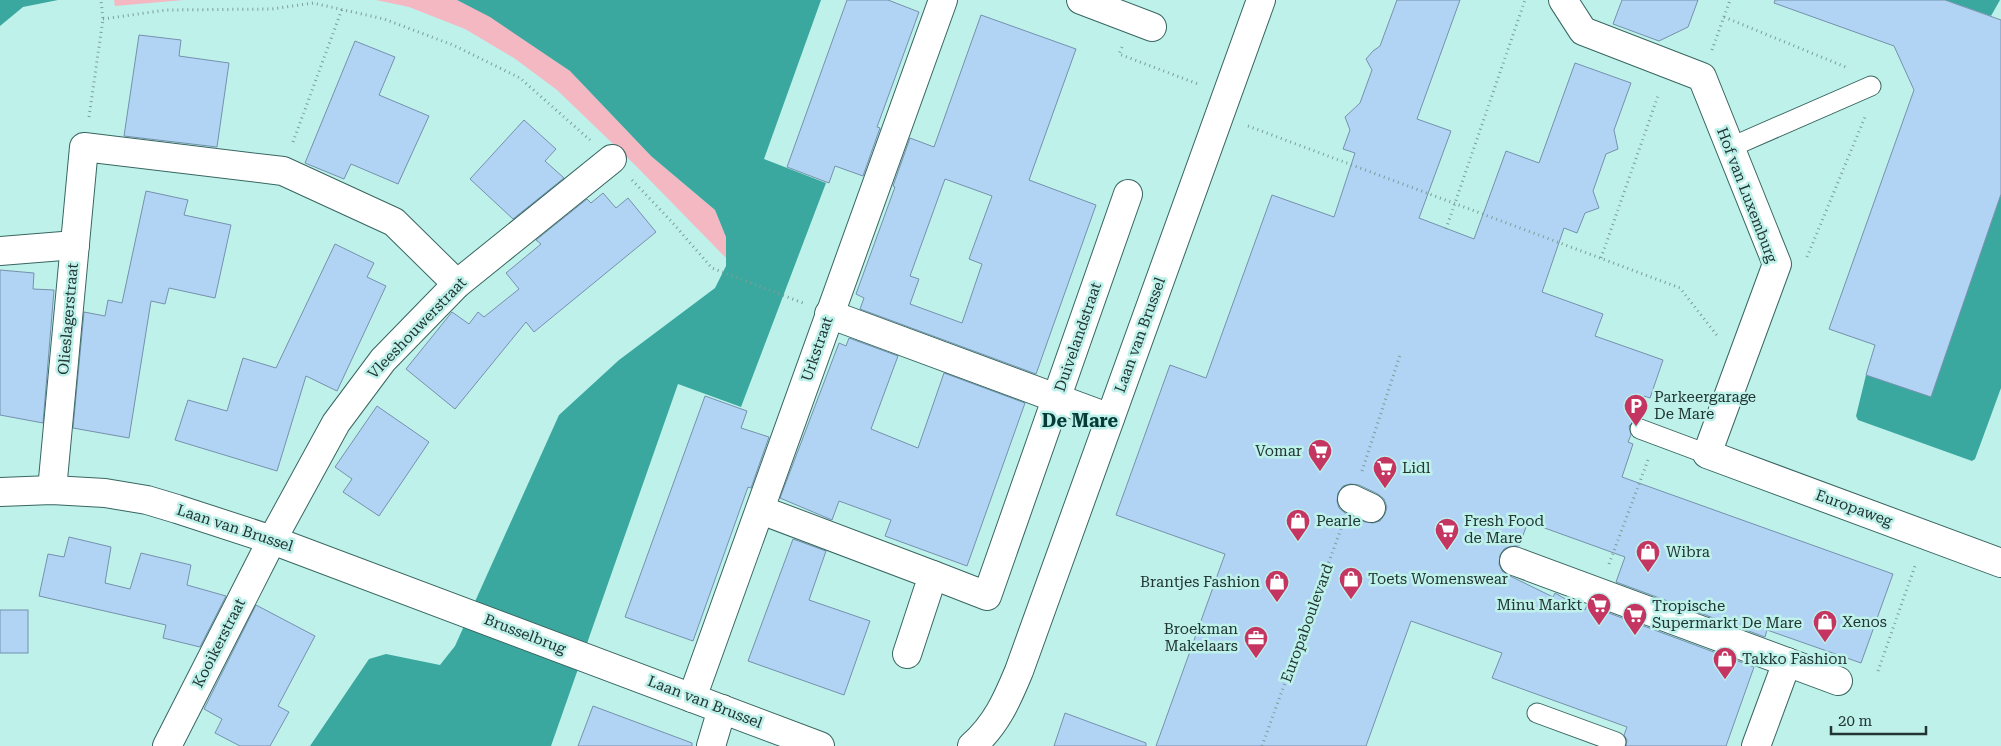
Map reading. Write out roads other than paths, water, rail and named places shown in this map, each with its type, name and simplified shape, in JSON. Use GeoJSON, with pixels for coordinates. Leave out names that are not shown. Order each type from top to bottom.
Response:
{"type":"FeatureCollection","features":[{"type":"Feature","properties":{"kind":"street","name":"Urkstraat"},"geometry":{"type":"LineString","coordinates":[[692,698],[943,0]]}},
{"type":"Feature","properties":{"kind":"street"},"geometry":{"type":"LineString","coordinates":[[1080,0],[1142,23]]}},
{"type":"Feature","properties":{"kind":"street","name":"Laan van Brussel"},"geometry":{"type":"LineString","coordinates":[[972,746],[992,726],[1006,702],[1016,679],[1261,0]]}},
{"type":"Feature","properties":{"kind":"street","name":"Hof van Luxemburg"},"geometry":{"type":"LineString","coordinates":[[1563,0],[1583,31],[1702,76],[1729,148],[1777,264],[1707,454]]}},
{"type":"Feature","properties":{"kind":"street","name":"Olieslagerstraat"},"geometry":{"type":"LineString","coordinates":[[52,490],[84,147],[283,171],[394,222],[457,284]]}},
{"type":"Feature","properties":{"kind":"street","name":"Vleeshouwerstraat"},"geometry":{"type":"LineString","coordinates":[[272,540],[336,423],[383,360],[457,284],[612,160]]}},
{"type":"Feature","properties":{"kind":"street","name":"Duivelandstraat"},"geometry":{"type":"LineString","coordinates":[[761,510],[987,596],[1128,194]]}},
{"type":"Feature","properties":{"kind":"street"},"geometry":{"type":"LineString","coordinates":[[0,251],[75,244]]}},
{"type":"Feature","properties":{"kind":"street"},"geometry":{"type":"LineString","coordinates":[[829,314],[1110,418]]}},
{"type":"Feature","properties":{"kind":"street","name":"Europaweg"},"geometry":{"type":"LineString","coordinates":[[1707,454],[2001,563]]}},
{"type":"Feature","properties":{"kind":"street","name":"Laan van Brussel"},"geometry":{"type":"LineString","coordinates":[[0,492],[52,490],[105,493],[147,500],[272,540],[461,610]]}},
{"type":"Feature","properties":{"kind":"street","name":"Kooikerstraat"},"geometry":{"type":"LineString","coordinates":[[167,746],[272,540]]}},
{"type":"Feature","properties":{"kind":"street"},"geometry":{"type":"LineString","coordinates":[[1514,561],[1838,682]]}},
{"type":"Feature","properties":{"kind":"street"},"geometry":{"type":"LineString","coordinates":[[907,654],[933,575]]}},
{"type":"Feature","properties":{"kind":"street","name":"Brusselbrug"},"geometry":{"type":"LineString","coordinates":[[461,610],[589,659]]}},
{"type":"Feature","properties":{"kind":"street","name":"Laan van Brussel"},"geometry":{"type":"LineString","coordinates":[[589,659],[820,746]]}},
{"type":"Feature","properties":{"kind":"street"},"geometry":{"type":"LineString","coordinates":[[1756,746],[1787,662]]}},
{"type":"Feature","properties":{"kind":"street"},"geometry":{"type":"LineString","coordinates":[[711,746],[722,709]]}},
{"type":"Feature","properties":{"kind":"lane"},"geometry":{"type":"LineString","coordinates":[[1729,148],[1871,86]]}},
{"type":"Feature","properties":{"kind":"lane"},"geometry":{"type":"LineString","coordinates":[[1648,432],[1707,454]]}},
{"type":"Feature","properties":{"kind":"lane"},"geometry":{"type":"LineString","coordinates":[[1537,713],[1616,742]]}},
{"type":"Feature","properties":{"kind":"water"},"geometry":{"type":"Polygon","coordinates":[[[0,0],[58,0],[23,7],[0,26],[0,0]]]}},
{"type":"Feature","properties":{"kind":"water"},"geometry":{"type":"Polygon","coordinates":[[[457,0],[821,0],[764,159],[826,183],[741,407],[678,384],[551,746],[310,746],[369,659],[386,654],[440,665],[455,646],[559,415],[619,360],[715,288],[726,266],[726,237],[715,210],[651,156],[570,71],[490,17],[457,0]]]}},
{"type":"Feature","properties":{"kind":"water"},"geometry":{"type":"Polygon","coordinates":[[[1945,0],[2000,0],[1991,16],[1945,0]]]}},
{"type":"Feature","properties":{"kind":"water"},"geometry":{"type":"Polygon","coordinates":[[[2001,194],[2001,388],[1975,459],[1972,461],[1858,420],[1856,416],[1866,375],[1931,396],[2001,194]]]}},
{"type":"Feature","properties":{"kind":"place","name":"Parkeergarage De Mare"},"geometry":{"type":"Point","coordinates":[1636,427]}},
{"type":"Feature","properties":{"kind":"place","name":"Vomar"},"geometry":{"type":"Point","coordinates":[1320,472]}},
{"type":"Feature","properties":{"kind":"place","name":"Lidl"},"geometry":{"type":"Point","coordinates":[1385,489]}},
{"type":"Feature","properties":{"kind":"place","name":"Pearle"},"geometry":{"type":"Point","coordinates":[1298,542]}},
{"type":"Feature","properties":{"kind":"place","name":"Fresh Food de Mare"},"geometry":{"type":"Point","coordinates":[1447,551]}},
{"type":"Feature","properties":{"kind":"place","name":"Wibra"},"geometry":{"type":"Point","coordinates":[1648,573]}},
{"type":"Feature","properties":{"kind":"place","name":"Toets Womenswear"},"geometry":{"type":"Point","coordinates":[1351,600]}},
{"type":"Feature","properties":{"kind":"place","name":"Brantjes Fashion"},"geometry":{"type":"Point","coordinates":[1277,603]}},
{"type":"Feature","properties":{"kind":"place","name":"Minu Markt"},"geometry":{"type":"Point","coordinates":[1599,626]}},
{"type":"Feature","properties":{"kind":"place","name":"Tropische Supermarkt De Mare"},"geometry":{"type":"Point","coordinates":[1635,636]}},
{"type":"Feature","properties":{"kind":"place","name":"Xenos"},"geometry":{"type":"Point","coordinates":[1825,643]}},
{"type":"Feature","properties":{"kind":"place","name":"Broekman Makelaars"},"geometry":{"type":"Point","coordinates":[1256,659]}},
{"type":"Feature","properties":{"kind":"place","name":"Takko Fashion"},"geometry":{"type":"Point","coordinates":[1725,680]}},
{"type":"Feature","properties":{"kind":"district","name":"De Mare"},"geometry":{"type":"Point","coordinates":[1080,420]}}]}
